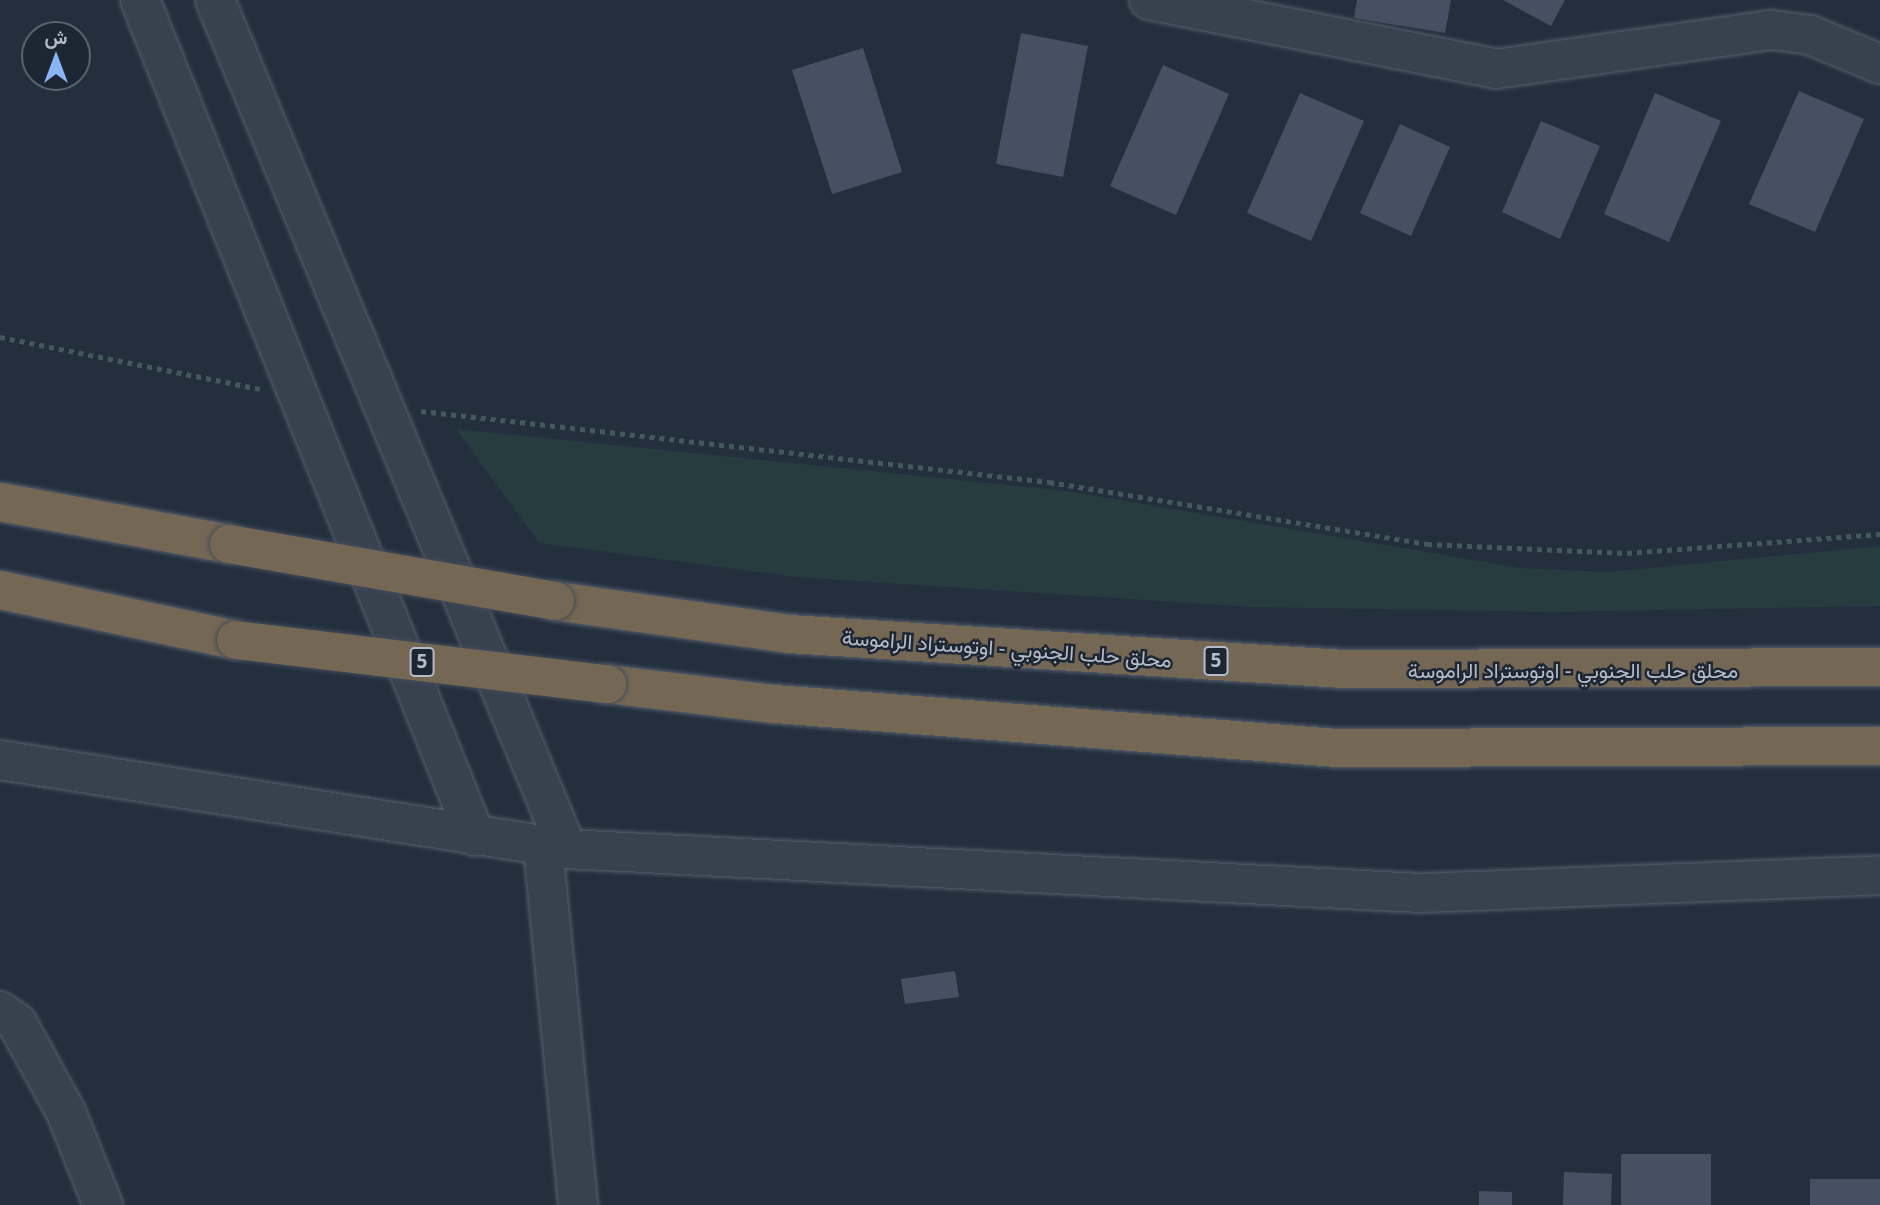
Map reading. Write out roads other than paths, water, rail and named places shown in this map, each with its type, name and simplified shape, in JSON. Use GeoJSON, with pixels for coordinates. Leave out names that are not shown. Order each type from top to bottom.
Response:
{"type":"FeatureCollection","features":[{"type":"Feature","properties":{"kind":"highway","name":"محلق حلب الجنوبي - اوتوستراد الراموسة"},"geometry":{"type":"LineString","coordinates":[[0,502],[555,601],[789,634],[1344,669],[1880,667]]}},
{"type":"Feature","properties":{"kind":"highway","name":"5"},"geometry":{"type":"LineString","coordinates":[[0,590],[236,640],[775,705],[1336,748],[1880,746]]}},
{"type":"Feature","properties":{"kind":"street"},"geometry":{"type":"LineString","coordinates":[[140,0],[475,836]]}},
{"type":"Feature","properties":{"kind":"street"},"geometry":{"type":"LineString","coordinates":[[215,0],[381,407],[555,848],[578,1205]]}},
{"type":"Feature","properties":{"kind":"street"},"geometry":{"type":"LineString","coordinates":[[1149,0],[1496,69],[1772,30],[1810,35],[1880,64]]}},
{"type":"Feature","properties":{"kind":"street"},"geometry":{"type":"LineString","coordinates":[[0,760],[555,848],[1420,893],[1880,875]]}},
{"type":"Feature","properties":{"kind":"street"},"geometry":{"type":"LineString","coordinates":[[0,1011],[17,1023],[66,1112],[103,1205]]}}]}
